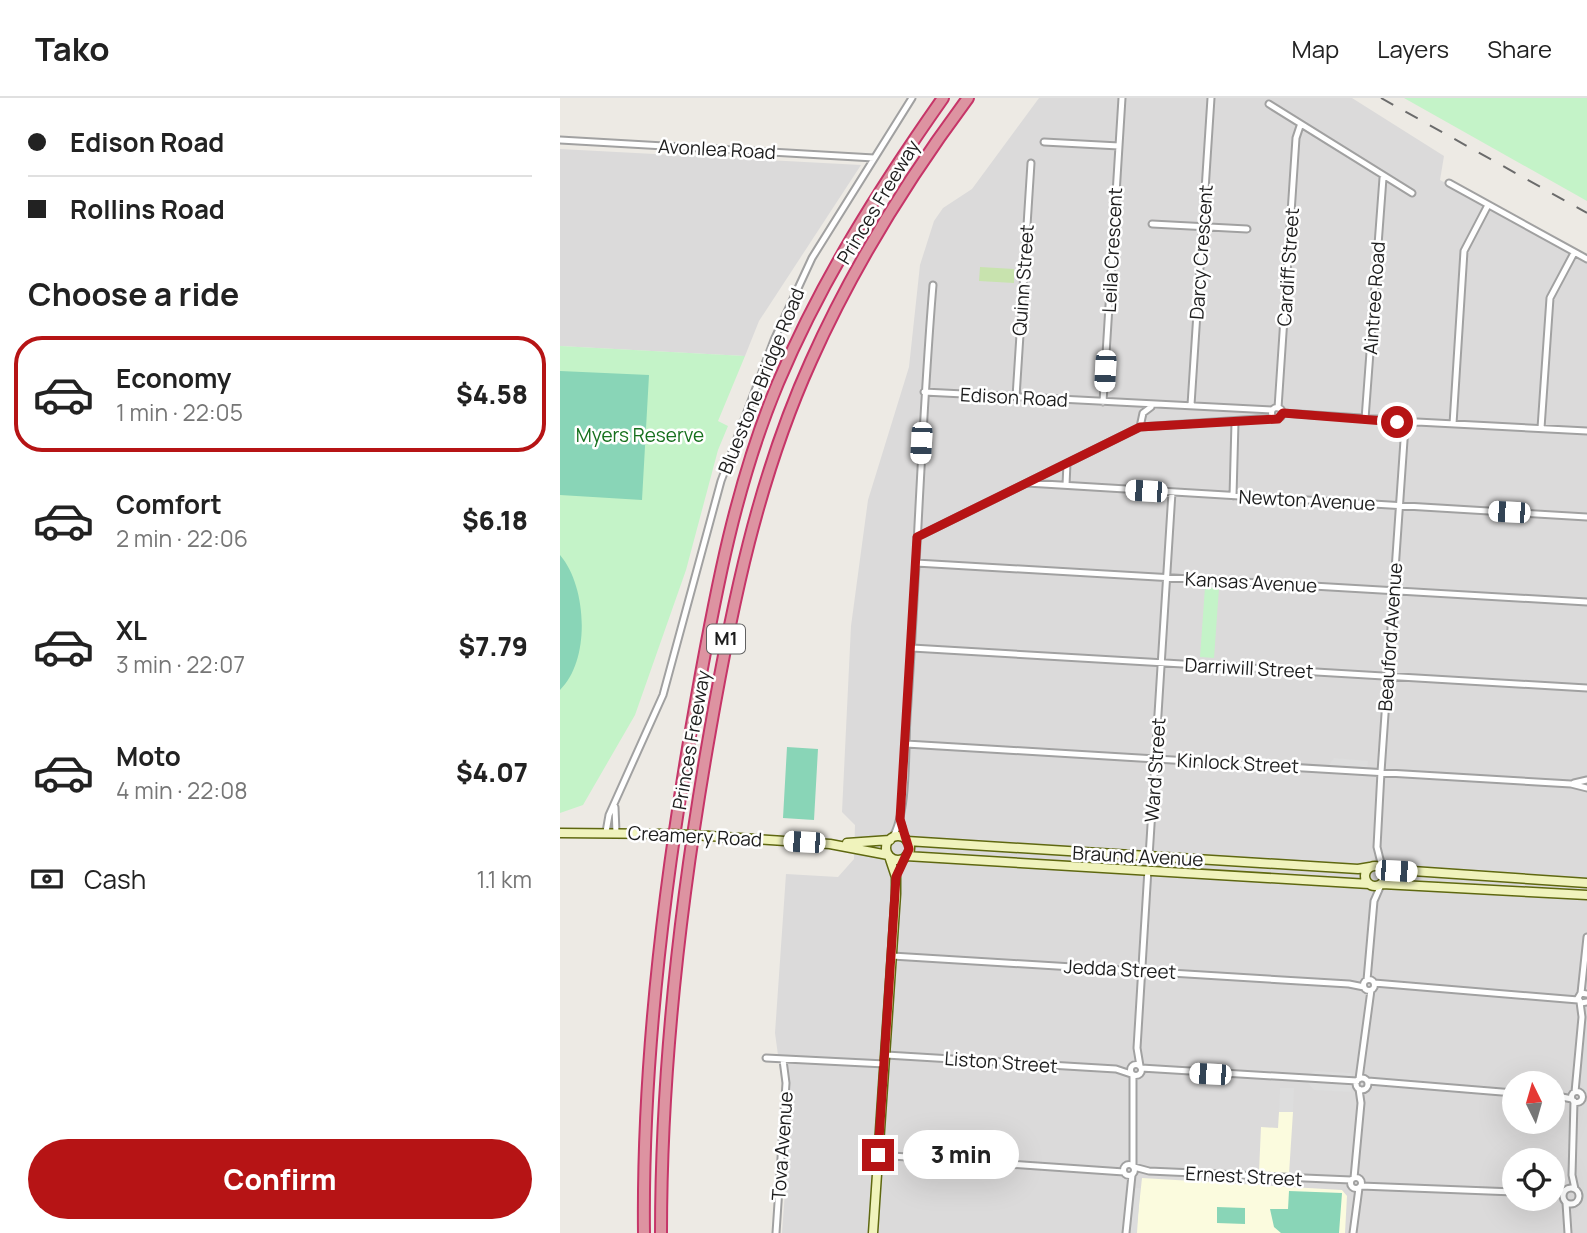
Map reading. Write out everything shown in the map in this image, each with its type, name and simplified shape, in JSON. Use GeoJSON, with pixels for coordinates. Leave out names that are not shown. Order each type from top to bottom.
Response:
{"type":"FeatureCollection","features":[{"type":"Feature","properties":{"kind":"highway","name":"Princes Freeway"},"geometry":{"type":"LineString","coordinates":[[644,1233],[643,1174],[657,996],[677,808],[713,611],[739,495],[778,384],[840,254],[943,98]]}},
{"type":"Feature","properties":{"kind":"highway","name":"Princes Freeway"},"geometry":{"type":"LineString","coordinates":[[662,1233],[671,1047],[687,868],[718,684],[748,541],[787,420],[836,307],[880,228],[935,142],[968,98]]}},
{"type":"Feature","properties":{"kind":"highway"},"geometry":{"type":"LineString","coordinates":[[638,1233],[643,1174]]}},
{"type":"Feature","properties":{"kind":"street","name":"Bluestone Bridge Road"},"geometry":{"type":"LineString","coordinates":[[606,832],[609,815],[663,695],[721,481],[774,340],[812,258],[912,98]]}},
{"type":"Feature","properties":{"kind":"street","name":"Leila Crescent"},"geometry":{"type":"LineString","coordinates":[[1103,402],[1122,98]]}},
{"type":"Feature","properties":{"kind":"street","name":"Darcy Crescent"},"geometry":{"type":"LineString","coordinates":[[1191,405],[1211,98]]}},
{"type":"Feature","properties":{"kind":"street"},"geometry":{"type":"LineString","coordinates":[[1269,104],[1383,178],[1412,193]]}},
{"type":"Feature","properties":{"kind":"street","name":"Cardiff Street"},"geometry":{"type":"LineString","coordinates":[[1277,411],[1296,138],[1300,126]]}},
{"type":"Feature","properties":{"kind":"street","name":"Avonlea Road"},"geometry":{"type":"LineString","coordinates":[[560,139],[874,158]]}},
{"type":"Feature","properties":{"kind":"street"},"geometry":{"type":"LineString","coordinates":[[1044,142],[1119,146]]}},
{"type":"Feature","properties":{"kind":"street","name":"Quinn Street"},"geometry":{"type":"LineString","coordinates":[[1016,397],[1031,163]]}},
{"type":"Feature","properties":{"kind":"street","name":"Aintree Road"},"geometry":{"type":"LineString","coordinates":[[1365,419],[1383,178]]}},
{"type":"Feature","properties":{"kind":"street"},"geometry":{"type":"LineString","coordinates":[[1449,183],[1487,207],[1587,259]]}},
{"type":"Feature","properties":{"kind":"street"},"geometry":{"type":"LineString","coordinates":[[1453,424],[1464,251],[1487,207]]}},
{"type":"Feature","properties":{"kind":"street"},"geometry":{"type":"LineString","coordinates":[[1152,224],[1247,229]]}},
{"type":"Feature","properties":{"kind":"street"},"geometry":{"type":"LineString","coordinates":[[1541,428],[1550,298],[1574,253]]}},
{"type":"Feature","properties":{"kind":"street"},"geometry":{"type":"LineString","coordinates":[[873,1233],[896,877],[905,857],[906,840],[900,819],[912,648],[924,392],[933,285]]}},
{"type":"Feature","properties":{"kind":"street","name":"Edison Road"},"geometry":{"type":"LineString","coordinates":[[924,392],[1191,405],[1215,410],[1277,411],[1393,420],[1405,426],[1417,422],[1587,432]]}},
{"type":"Feature","properties":{"kind":"street"},"geometry":{"type":"LineString","coordinates":[[1133,404],[1143,413],[1144,424]]}},
{"type":"Feature","properties":{"kind":"street"},"geometry":{"type":"LineString","coordinates":[[1143,413],[1155,405]]}},
{"type":"Feature","properties":{"kind":"street"},"geometry":{"type":"LineString","coordinates":[[917,537],[1144,424],[1154,428],[1280,418],[1277,411]]}},
{"type":"Feature","properties":{"kind":"street"},"geometry":{"type":"LineString","coordinates":[[1233,496],[1235,422]]}},
{"type":"Feature","properties":{"kind":"street","name":"Beauford Avenue"},"geometry":{"type":"LineString","coordinates":[[1371,867],[1377,848],[1405,426]]}},
{"type":"Feature","properties":{"kind":"street"},"geometry":{"type":"LineString","coordinates":[[1066,485],[1067,463]]}},
{"type":"Feature","properties":{"kind":"street","name":"Newton Avenue"},"geometry":{"type":"LineString","coordinates":[[1027,483],[1587,517]]}},
{"type":"Feature","properties":{"kind":"street","name":"Ward Street"},"geometry":{"type":"LineString","coordinates":[[1126,1233],[1172,492]]}},
{"type":"Feature","properties":{"kind":"street","name":"Kansas Avenue"},"geometry":{"type":"LineString","coordinates":[[916,563],[1587,602]]}},
{"type":"Feature","properties":{"kind":"street","name":"Darriwill Street"},"geometry":{"type":"LineString","coordinates":[[912,648],[1587,688]]}},
{"type":"Feature","properties":{"kind":"street","name":"Kinlock Street"},"geometry":{"type":"LineString","coordinates":[[905,744],[1587,785]]}},
{"type":"Feature","properties":{"kind":"street","name":"Bluestone Bridge Road"},"geometry":{"type":"LineString","coordinates":[[616,804],[616,832]]}},
{"type":"Feature","properties":{"kind":"street"},"geometry":{"type":"LineString","coordinates":[[896,877],[889,856],[891,839],[900,819]]}},
{"type":"Feature","properties":{"kind":"street","name":"Creamery Road"},"geometry":{"type":"LineString","coordinates":[[560,833],[671,834],[830,844],[889,856]]}},
{"type":"Feature","properties":{"kind":"street"},"geometry":{"type":"LineString","coordinates":[[891,839],[898,836],[906,840]]}},
{"type":"Feature","properties":{"kind":"street","name":"Creamery Road"},"geometry":{"type":"LineString","coordinates":[[830,844],[891,839]]}},
{"type":"Feature","properties":{"kind":"street","name":"Braund Avenue"},"geometry":{"type":"LineString","coordinates":[[906,840],[1149,857],[1358,869],[1382,868]]}},
{"type":"Feature","properties":{"kind":"street","name":"Beauford Avenue"},"geometry":{"type":"LineString","coordinates":[[1377,848],[1382,868]]}},
{"type":"Feature","properties":{"kind":"street"},"geometry":{"type":"LineString","coordinates":[[889,856],[897,860],[905,857]]}},
{"type":"Feature","properties":{"kind":"street","name":"Braund Avenue"},"geometry":{"type":"LineString","coordinates":[[905,857],[1148,869],[1369,885],[1374,888],[1381,885]]}},
{"type":"Feature","properties":{"kind":"street"},"geometry":{"type":"LineString","coordinates":[[1371,867],[1369,885],[1374,901]]}},
{"type":"Feature","properties":{"kind":"street"},"geometry":{"type":"LineString","coordinates":[[1353,1233],[1374,901],[1381,885],[1382,868],[1587,883]]}},
{"type":"Feature","properties":{"kind":"street"},"geometry":{"type":"LineString","coordinates":[[1381,885],[1587,895]]}},
{"type":"Feature","properties":{"kind":"street"},"geometry":{"type":"LineString","coordinates":[[1565,1195],[1572,1175],[1575,1118],[1579,1097],[1587,937]]}},
{"type":"Feature","properties":{"kind":"street","name":"Jedda Street"},"geometry":{"type":"LineString","coordinates":[[892,956],[1583,998]]}},
{"type":"Feature","properties":{"kind":"street","name":"Liston Street"},"geometry":{"type":"LineString","coordinates":[[766,1058],[1115,1069],[1502,1092]]}},
{"type":"Feature","properties":{"kind":"street","name":"Tova Avenue"},"geometry":{"type":"LineString","coordinates":[[776,1233],[786,1083],[783,1060]]}},
{"type":"Feature","properties":{"kind":"street","name":"Ernest Street"},"geometry":{"type":"LineString","coordinates":[[878,1155],[1502,1191]]}},
{"type":"Feature","properties":{"kind":"street"},"geometry":{"type":"LineString","coordinates":[[1569,1216],[1576,1202],[1577,1190],[1572,1175]]}},
{"type":"Feature","properties":{"kind":"street"},"geometry":{"type":"LineString","coordinates":[[1566,1189],[1577,1190],[1587,1197]]}},
{"type":"Feature","properties":{"kind":"street"},"geometry":{"type":"LineString","coordinates":[[1565,1201],[1576,1202],[1587,1197]]}},
{"type":"Feature","properties":{"kind":"street"},"geometry":{"type":"LineString","coordinates":[[1565,1204],[1569,1216],[1568,1233]]}},
{"type":"Feature","properties":{"kind":"shaded area"},"geometry":{"type":"Polygon","coordinates":[[[1039,98],[1352,98],[1444,156],[1440,180],[1587,259],[1587,1233],[782,1233],[789,1136],[775,1033],[786,874],[838,877],[854,859],[855,825],[842,812],[851,626],[868,500],[909,367],[920,265],[934,221],[943,208],[972,189],[1039,98]]]}},
{"type":"Feature","properties":{"kind":"shaded area"},"geometry":{"type":"Polygon","coordinates":[[[560,149],[861,165],[759,321],[745,356],[560,346],[560,149]]]}},
{"type":"Feature","properties":{"kind":"shaded area"},"geometry":{"type":"Polygon","coordinates":[[[1334,758],[1368,761],[1366,777],[1332,774],[1329,765],[1334,758]]]}},
{"type":"Feature","properties":{"kind":"shaded area"},"geometry":{"type":"Polygon","coordinates":[[[1314,1071],[1352,1073],[1351,1092],[1314,1090],[1308,1083],[1308,1077],[1314,1071]]]}},
{"type":"Feature","properties":{"kind":"shaded area"},"geometry":{"type":"Polygon","coordinates":[[[1280,1088],[1294,1088],[1293,1112],[1279,1112],[1280,1088]]]}},
{"type":"Feature","properties":{"kind":"shaded area"},"geometry":{"type":"Polygon","coordinates":[[[1279,1112],[1293,1112],[1289,1174],[1259,1172],[1261,1127],[1278,1128],[1279,1112]]]}},
{"type":"Feature","properties":{"kind":"shaded area"},"geometry":{"type":"Polygon","coordinates":[[[1142,1178],[1342,1190],[1347,1196],[1345,1233],[1136,1233],[1142,1178]]]}},
{"type":"Feature","properties":{"kind":"shaded area"},"geometry":{"type":"Polygon","coordinates":[[[1132,1188],[1140,1188],[1137,1233],[1129,1233],[1132,1188]]]}},
{"type":"Feature","properties":{"kind":"green space"},"geometry":{"type":"Polygon","coordinates":[[[1404,98],[1587,98],[1587,201],[1404,98]]]}},
{"type":"Feature","properties":{"kind":"green space"},"geometry":{"type":"Polygon","coordinates":[[[980,267],[1014,269],[1014,283],[979,281],[980,267]]]}},
{"type":"Feature","properties":{"kind":"green space","name":"Myers Reserve"},"geometry":{"type":"Polygon","coordinates":[[[560,346],[745,356],[718,421],[728,426],[718,450],[686,570],[635,715],[583,805],[560,813],[560,346]]]}},
{"type":"Feature","properties":{"kind":"green space"},"geometry":{"type":"Polygon","coordinates":[[[560,371],[649,375],[642,500],[560,495],[560,371]]]}},
{"type":"Feature","properties":{"kind":"green space"},"geometry":{"type":"Polygon","coordinates":[[[560,555],[576,585],[582,623],[577,661],[560,690],[560,555]]]}},
{"type":"Feature","properties":{"kind":"green space"},"geometry":{"type":"Polygon","coordinates":[[[1205,587],[1219,588],[1214,658],[1200,657],[1205,587]]]}},
{"type":"Feature","properties":{"kind":"green space"},"geometry":{"type":"Polygon","coordinates":[[[787,747],[818,749],[814,820],[783,818],[787,747]]]}},
{"type":"Feature","properties":{"kind":"green space"},"geometry":{"type":"Polygon","coordinates":[[[1289,1191],[1342,1193],[1339,1233],[1281,1233],[1274,1227],[1270,1209],[1288,1209],[1289,1191]]]}},
{"type":"Feature","properties":{"kind":"green space"},"geometry":{"type":"Polygon","coordinates":[[[1217,1207],[1245,1208],[1245,1224],[1217,1223],[1217,1207]]]}},
{"type":"Feature","properties":{"kind":"railway"},"geometry":{"type":"LineString","coordinates":[[1381,98],[1587,213]]}},
{"type":"Feature","properties":{"kind":"route"},"geometry":{"type":"LineString","coordinates":[[878,1155],[896,877],[909,849],[900,819],[917,537],[1147,425],[1154,428],[1278,419],[1283,413],[1397,422]]}}]}
